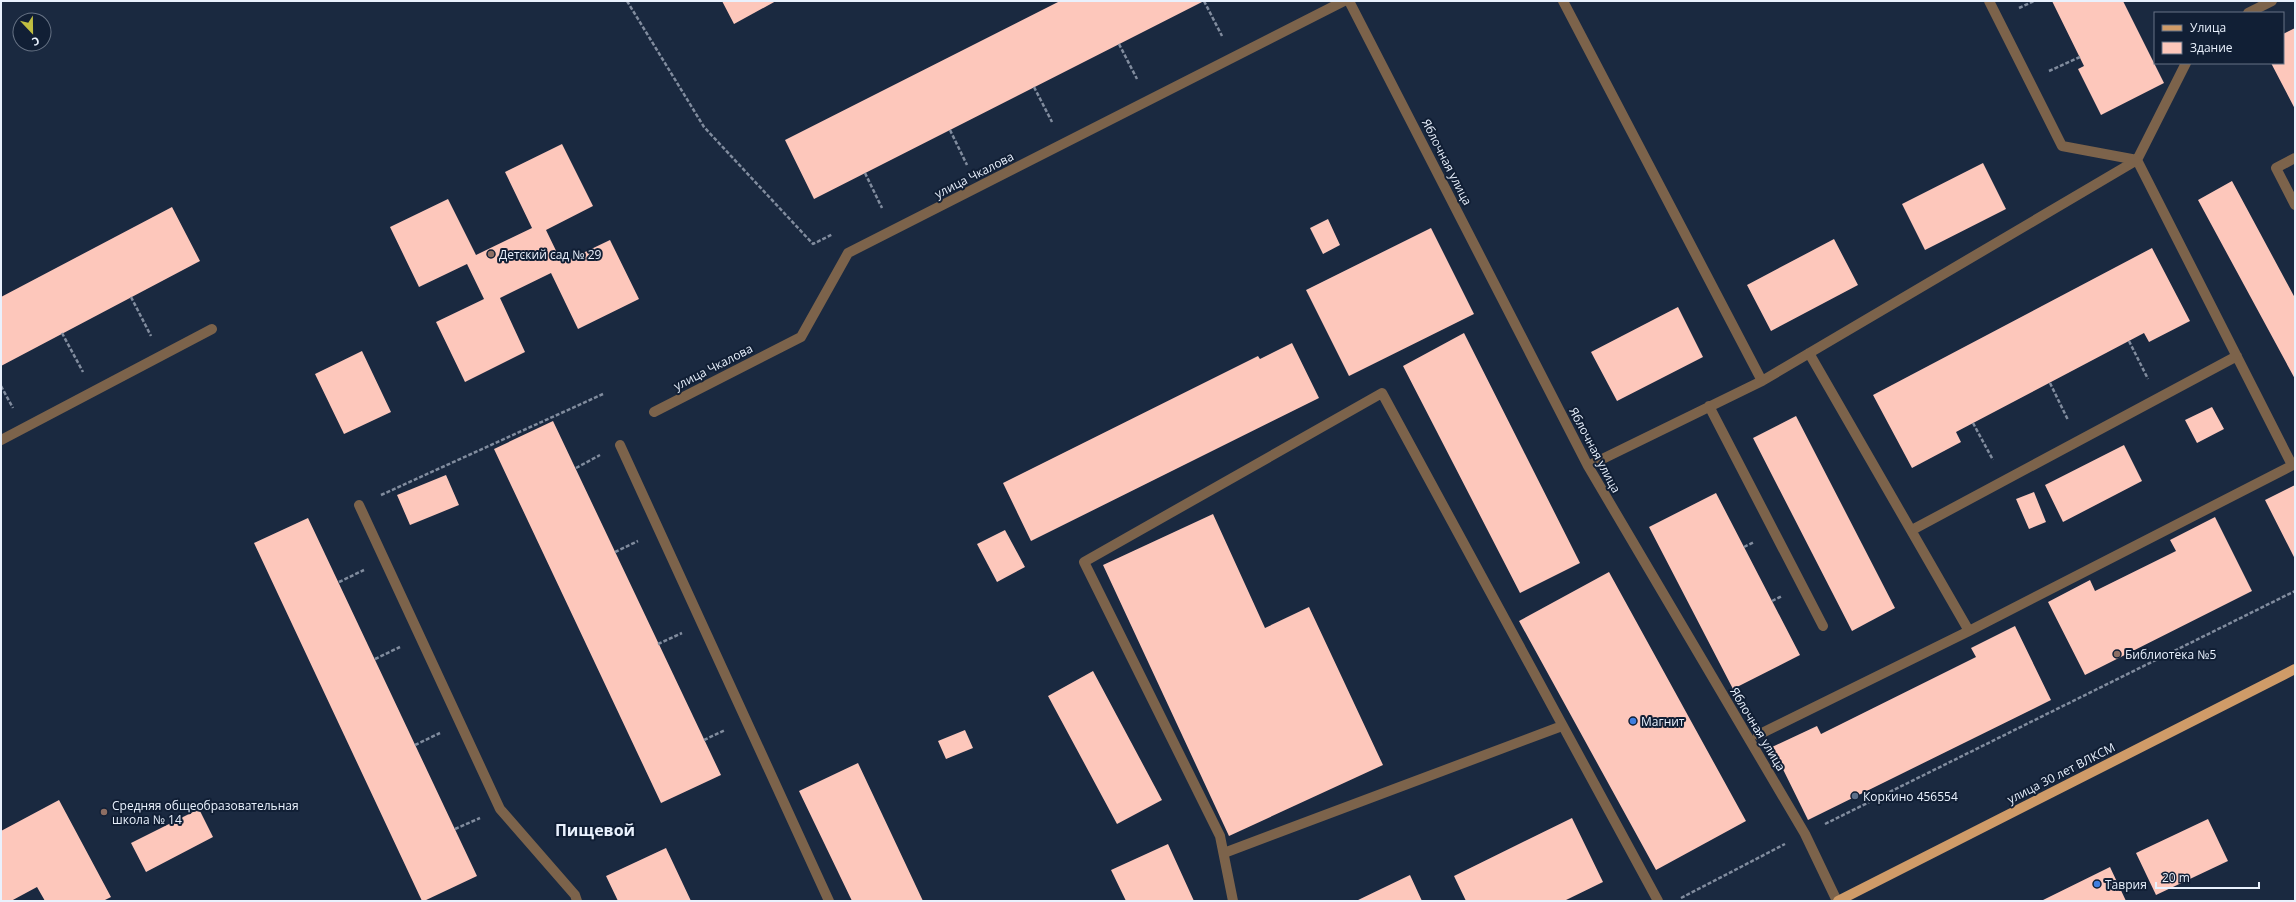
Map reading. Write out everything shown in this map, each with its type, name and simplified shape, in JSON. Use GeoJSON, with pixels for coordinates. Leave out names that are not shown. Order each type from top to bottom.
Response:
{"type":"FeatureCollection","features":[{"type":"Feature","properties":{"kind":"main road","name":"улица 30 лет ВЛКСМ"},"geometry":{"type":"LineString","coordinates":[[1837,901],[2295,669]]}},
{"type":"Feature","properties":{"kind":"street","name":"улица Чкалова"},"geometry":{"type":"LineString","coordinates":[[654,412],[801,337],[848,253],[1344,1]]}},
{"type":"Feature","properties":{"kind":"street","name":"Яблочная улица"},"geometry":{"type":"LineString","coordinates":[[1349,1],[1588,466],[1805,834],[1837,901]]}},
{"type":"Feature","properties":{"kind":"street"},"geometry":{"type":"LineString","coordinates":[[1563,1],[1762,381]]}},
{"type":"Feature","properties":{"kind":"street"},"geometry":{"type":"LineString","coordinates":[[1989,1],[2062,146],[2137,160]]}},
{"type":"Feature","properties":{"kind":"street"},"geometry":{"type":"LineString","coordinates":[[2250,12],[2272,1]]}},
{"type":"Feature","properties":{"kind":"street"},"geometry":{"type":"LineString","coordinates":[[1588,466],[1762,381],[2137,160],[2185,64]]}},
{"type":"Feature","properties":{"kind":"street"},"geometry":{"type":"LineString","coordinates":[[2295,158],[2276,168],[2295,205]]}},
{"type":"Feature","properties":{"kind":"street"},"geometry":{"type":"LineString","coordinates":[[1758,735],[1969,631],[2293,465],[2137,160]]}},
{"type":"Feature","properties":{"kind":"street"},"geometry":{"type":"LineString","coordinates":[[1,440],[212,329]]}},
{"type":"Feature","properties":{"kind":"street"},"geometry":{"type":"LineString","coordinates":[[1809,353],[1969,631]]}},
{"type":"Feature","properties":{"kind":"street"},"geometry":{"type":"LineString","coordinates":[[1912,530],[2237,356]]}},
{"type":"Feature","properties":{"kind":"street"},"geometry":{"type":"LineString","coordinates":[[1233,901],[1220,836],[1084,562],[1382,393],[1658,901]]}},
{"type":"Feature","properties":{"kind":"street"},"geometry":{"type":"LineString","coordinates":[[1709,406],[1823,626]]}},
{"type":"Feature","properties":{"kind":"street"},"geometry":{"type":"LineString","coordinates":[[620,445],[829,901]]}},
{"type":"Feature","properties":{"kind":"street"},"geometry":{"type":"LineString","coordinates":[[359,505],[500,809],[574,895],[577,901]]}},
{"type":"Feature","properties":{"kind":"street"},"geometry":{"type":"LineString","coordinates":[[1224,853],[1562,726]]}},
{"type":"Feature","properties":{"kind":"path"},"geometry":{"type":"LineString","coordinates":[[627,1],[704,127],[813,244],[834,233]]}},
{"type":"Feature","properties":{"kind":"path"},"geometry":{"type":"LineString","coordinates":[[1204,1],[1222,36]]}},
{"type":"Feature","properties":{"kind":"path"},"geometry":{"type":"LineString","coordinates":[[1215,39],[1228,32]]}},
{"type":"Feature","properties":{"kind":"path"},"geometry":{"type":"LineString","coordinates":[[1119,44],[1137,79]]}},
{"type":"Feature","properties":{"kind":"path"},"geometry":{"type":"LineString","coordinates":[[2029,80],[2080,57]]}},
{"type":"Feature","properties":{"kind":"path"},"geometry":{"type":"LineString","coordinates":[[1130,82],[1144,75]]}},
{"type":"Feature","properties":{"kind":"path"},"geometry":{"type":"LineString","coordinates":[[1034,87],[1052,122]]}},
{"type":"Feature","properties":{"kind":"path"},"geometry":{"type":"LineString","coordinates":[[1045,126],[1059,118]]}},
{"type":"Feature","properties":{"kind":"path"},"geometry":{"type":"LineString","coordinates":[[950,130],[967,165]]}},
{"type":"Feature","properties":{"kind":"path"},"geometry":{"type":"LineString","coordinates":[[960,169],[974,162]]}},
{"type":"Feature","properties":{"kind":"path"},"geometry":{"type":"LineString","coordinates":[[865,173],[882,208]]}},
{"type":"Feature","properties":{"kind":"path"},"geometry":{"type":"LineString","coordinates":[[875,212],[889,205]]}},
{"type":"Feature","properties":{"kind":"path"},"geometry":{"type":"LineString","coordinates":[[131,297],[162,356]]}},
{"type":"Feature","properties":{"kind":"path"},"geometry":{"type":"LineString","coordinates":[[62,333],[94,392]]}},
{"type":"Feature","properties":{"kind":"path"},"geometry":{"type":"LineString","coordinates":[[2129,341],[2158,399]]}},
{"type":"Feature","properties":{"kind":"path"},"geometry":{"type":"LineString","coordinates":[[2050,383],[2079,441]]}},
{"type":"Feature","properties":{"kind":"path"},"geometry":{"type":"LineString","coordinates":[[359,505],[602,394]]}},
{"type":"Feature","properties":{"kind":"path"},"geometry":{"type":"LineString","coordinates":[[1973,423],[2004,481]]}},
{"type":"Feature","properties":{"kind":"path"},"geometry":{"type":"LineString","coordinates":[[339,582],[384,560]]}},
{"type":"Feature","properties":{"kind":"path"},"geometry":{"type":"LineString","coordinates":[[1675,901],[1805,834],[2295,591]]}},
{"type":"Feature","properties":{"kind":"building"},"geometry":{"type":"Polygon","coordinates":[[[722,1],[776,1],[734,24],[722,1]]]}},
{"type":"Feature","properties":{"kind":"building"},"geometry":{"type":"Polygon","coordinates":[[[1060,1],[1204,1],[814,199],[785,140],[1060,1]]]}},
{"type":"Feature","properties":{"kind":"building"},"geometry":{"type":"Polygon","coordinates":[[[2052,1],[2123,1],[2164,83],[2101,115],[2078,69],[2084,66],[2052,1]]]}},
{"type":"Feature","properties":{"kind":"building"},"geometry":{"type":"Polygon","coordinates":[[[2295,28],[2295,109],[2272,64],[2284,64],[2284,34],[2295,28]]]}},
{"type":"Feature","properties":{"kind":"building"},"geometry":{"type":"Polygon","coordinates":[[[562,144],[593,206],[546,230],[562,263],[610,240],[639,299],[578,329],[551,273],[500,298],[525,352],[465,382],[436,322],[484,299],[467,264],[419,287],[390,227],[448,199],[476,255],[532,228],[505,172],[562,144]]]}},
{"type":"Feature","properties":{"kind":"building"},"geometry":{"type":"Polygon","coordinates":[[[1983,163],[2006,209],[1925,250],[1902,204],[1983,163]]]}},
{"type":"Feature","properties":{"kind":"building"},"geometry":{"type":"Polygon","coordinates":[[[2232,181],[2295,298],[2295,379],[2198,200],[2232,181]]]}},
{"type":"Feature","properties":{"kind":"building"},"geometry":{"type":"Polygon","coordinates":[[[172,207],[200,261],[1,366],[1,297],[172,207]]]}},
{"type":"Feature","properties":{"kind":"building"},"geometry":{"type":"Polygon","coordinates":[[[1328,219],[1340,245],[1323,254],[1310,228],[1328,219]]]}},
{"type":"Feature","properties":{"kind":"building"},"geometry":{"type":"Polygon","coordinates":[[[1431,228],[1474,314],[1349,376],[1306,290],[1431,228]]]}},
{"type":"Feature","properties":{"kind":"building"},"geometry":{"type":"Polygon","coordinates":[[[1834,239],[1858,285],[1771,331],[1747,285],[1834,239]]]}},
{"type":"Feature","properties":{"kind":"building"},"geometry":{"type":"Polygon","coordinates":[[[2152,248],[2190,321],[2149,342],[2144,333],[1956,432],[1961,442],[1912,468],[1873,395],[2152,248]]]}},
{"type":"Feature","properties":{"kind":"building"},"geometry":{"type":"Polygon","coordinates":[[[1678,307],[1703,357],[1617,401],[1591,352],[1678,307]]]}},
{"type":"Feature","properties":{"kind":"building"},"geometry":{"type":"Polygon","coordinates":[[[1464,333],[1580,563],[1520,593],[1403,366],[1464,333]]]}},
{"type":"Feature","properties":{"kind":"building"},"geometry":{"type":"Polygon","coordinates":[[[1292,343],[1319,398],[1031,541],[1003,483],[1258,356],[1260,359],[1292,343]]]}},
{"type":"Feature","properties":{"kind":"building"},"geometry":{"type":"Polygon","coordinates":[[[362,351],[391,412],[344,434],[315,374],[362,351]]]}},
{"type":"Feature","properties":{"kind":"building"},"geometry":{"type":"Polygon","coordinates":[[[2212,407],[2224,429],[2197,443],[2185,420],[2212,407]]]}},
{"type":"Feature","properties":{"kind":"building"},"geometry":{"type":"Polygon","coordinates":[[[1796,416],[1895,608],[1852,631],[1753,438],[1796,416]]]}},
{"type":"Feature","properties":{"kind":"building"},"geometry":{"type":"Polygon","coordinates":[[[553,421],[721,775],[661,803],[494,449],[553,421]]]}},
{"type":"Feature","properties":{"kind":"building"},"geometry":{"type":"Polygon","coordinates":[[[2124,445],[2142,481],[2063,522],[2045,485],[2124,445]]]}},
{"type":"Feature","properties":{"kind":"building"},"geometry":{"type":"Polygon","coordinates":[[[446,475],[459,505],[410,525],[397,495],[446,475]]]}},
{"type":"Feature","properties":{"kind":"building"},"geometry":{"type":"Polygon","coordinates":[[[2295,485],[2295,559],[2265,500],[2295,485]]]}},
{"type":"Feature","properties":{"kind":"building"},"geometry":{"type":"Polygon","coordinates":[[[2034,492],[2046,522],[2029,529],[2016,499],[2034,492]]]}},
{"type":"Feature","properties":{"kind":"building"},"geometry":{"type":"Polygon","coordinates":[[[1716,493],[1800,655],[1733,689],[1649,527],[1716,493]]]}},
{"type":"Feature","properties":{"kind":"building"},"geometry":{"type":"Polygon","coordinates":[[[1213,514],[1265,628],[1309,607],[1383,765],[1229,836],[1103,565],[1213,514]]]}},
{"type":"Feature","properties":{"kind":"building"},"geometry":{"type":"Polygon","coordinates":[[[2215,517],[2252,591],[2085,675],[2048,602],[2090,580],[2095,591],[2176,551],[2170,540],[2215,517]]]}},
{"type":"Feature","properties":{"kind":"building"},"geometry":{"type":"Polygon","coordinates":[[[308,518],[477,876],[424,901],[422,901],[254,543],[308,518]]]}},
{"type":"Feature","properties":{"kind":"building"},"geometry":{"type":"Polygon","coordinates":[[[1005,530],[1025,567],[997,582],[977,544],[1005,530]]]}},
{"type":"Feature","properties":{"kind":"building","name":"Магнит"},"geometry":{"type":"Polygon","coordinates":[[[1609,572],[1746,821],[1656,870],[1519,621],[1609,572]]]}},
{"type":"Feature","properties":{"kind":"building"},"geometry":{"type":"Polygon","coordinates":[[[2015,626],[2051,700],[1808,820],[1772,747],[1817,726],[1821,734],[1976,657],[1971,648],[2015,626]]]}},
{"type":"Feature","properties":{"kind":"building"},"geometry":{"type":"Polygon","coordinates":[[[1093,671],[1162,800],[1117,824],[1048,696],[1093,671]]]}},
{"type":"Feature","properties":{"kind":"building"},"geometry":{"type":"Polygon","coordinates":[[[965,730],[973,748],[946,759],[938,741],[965,730]]]}},
{"type":"Feature","properties":{"kind":"building"},"geometry":{"type":"Polygon","coordinates":[[[858,763],[923,901],[852,901],[799,791],[858,763]]]}},
{"type":"Feature","properties":{"kind":"building"},"geometry":{"type":"Polygon","coordinates":[[[59,800],[111,897],[103,901],[45,901],[37,887],[11,901],[1,901],[1,831],[59,800]]]}},
{"type":"Feature","properties":{"kind":"building"},"geometry":{"type":"Polygon","coordinates":[[[199,809],[213,837],[146,872],[131,843],[199,809]]]}},
{"type":"Feature","properties":{"kind":"building"},"geometry":{"type":"Polygon","coordinates":[[[1572,818],[1603,882],[1564,901],[1466,901],[1454,876],[1572,818]]]}},
{"type":"Feature","properties":{"kind":"building"},"geometry":{"type":"Polygon","coordinates":[[[2208,819],[2228,861],[2156,895],[2136,853],[2208,819]]]}},
{"type":"Feature","properties":{"kind":"building"},"geometry":{"type":"Polygon","coordinates":[[[1168,844],[1194,901],[1126,901],[1111,870],[1168,844]]]}},
{"type":"Feature","properties":{"kind":"building"},"geometry":{"type":"Polygon","coordinates":[[[666,848],[691,901],[618,901],[606,876],[666,848]]]}},
{"type":"Feature","properties":{"kind":"building","name":"Таврия"},"geometry":{"type":"Polygon","coordinates":[[[2110,867],[2126,901],[2041,901],[2110,867]]]}},
{"type":"Feature","properties":{"kind":"building"},"geometry":{"type":"Polygon","coordinates":[[[1410,875],[1422,901],[1356,901],[1410,875]]]}},
{"type":"Feature","properties":{"kind":"place","name":"Детский сад № 29"},"geometry":{"type":"Point","coordinates":[491,254]}},
{"type":"Feature","properties":{"kind":"place","name":"Библиотека №5"},"geometry":{"type":"Point","coordinates":[2117,654]}},
{"type":"Feature","properties":{"kind":"place","name":"Магнит"},"geometry":{"type":"Point","coordinates":[1633,721]}},
{"type":"Feature","properties":{"kind":"place","name":"Коркино 456554"},"geometry":{"type":"Point","coordinates":[1855,796]}},
{"type":"Feature","properties":{"kind":"place","name":"Средняя общеобразовательная школа № 14"},"geometry":{"type":"Point","coordinates":[104,812]}},
{"type":"Feature","properties":{"kind":"place","name":"Таврия"},"geometry":{"type":"Point","coordinates":[2097,884]}},
{"type":"Feature","properties":{"kind":"district","name":"Пищевой"},"geometry":{"type":"Point","coordinates":[595,830]}}]}
